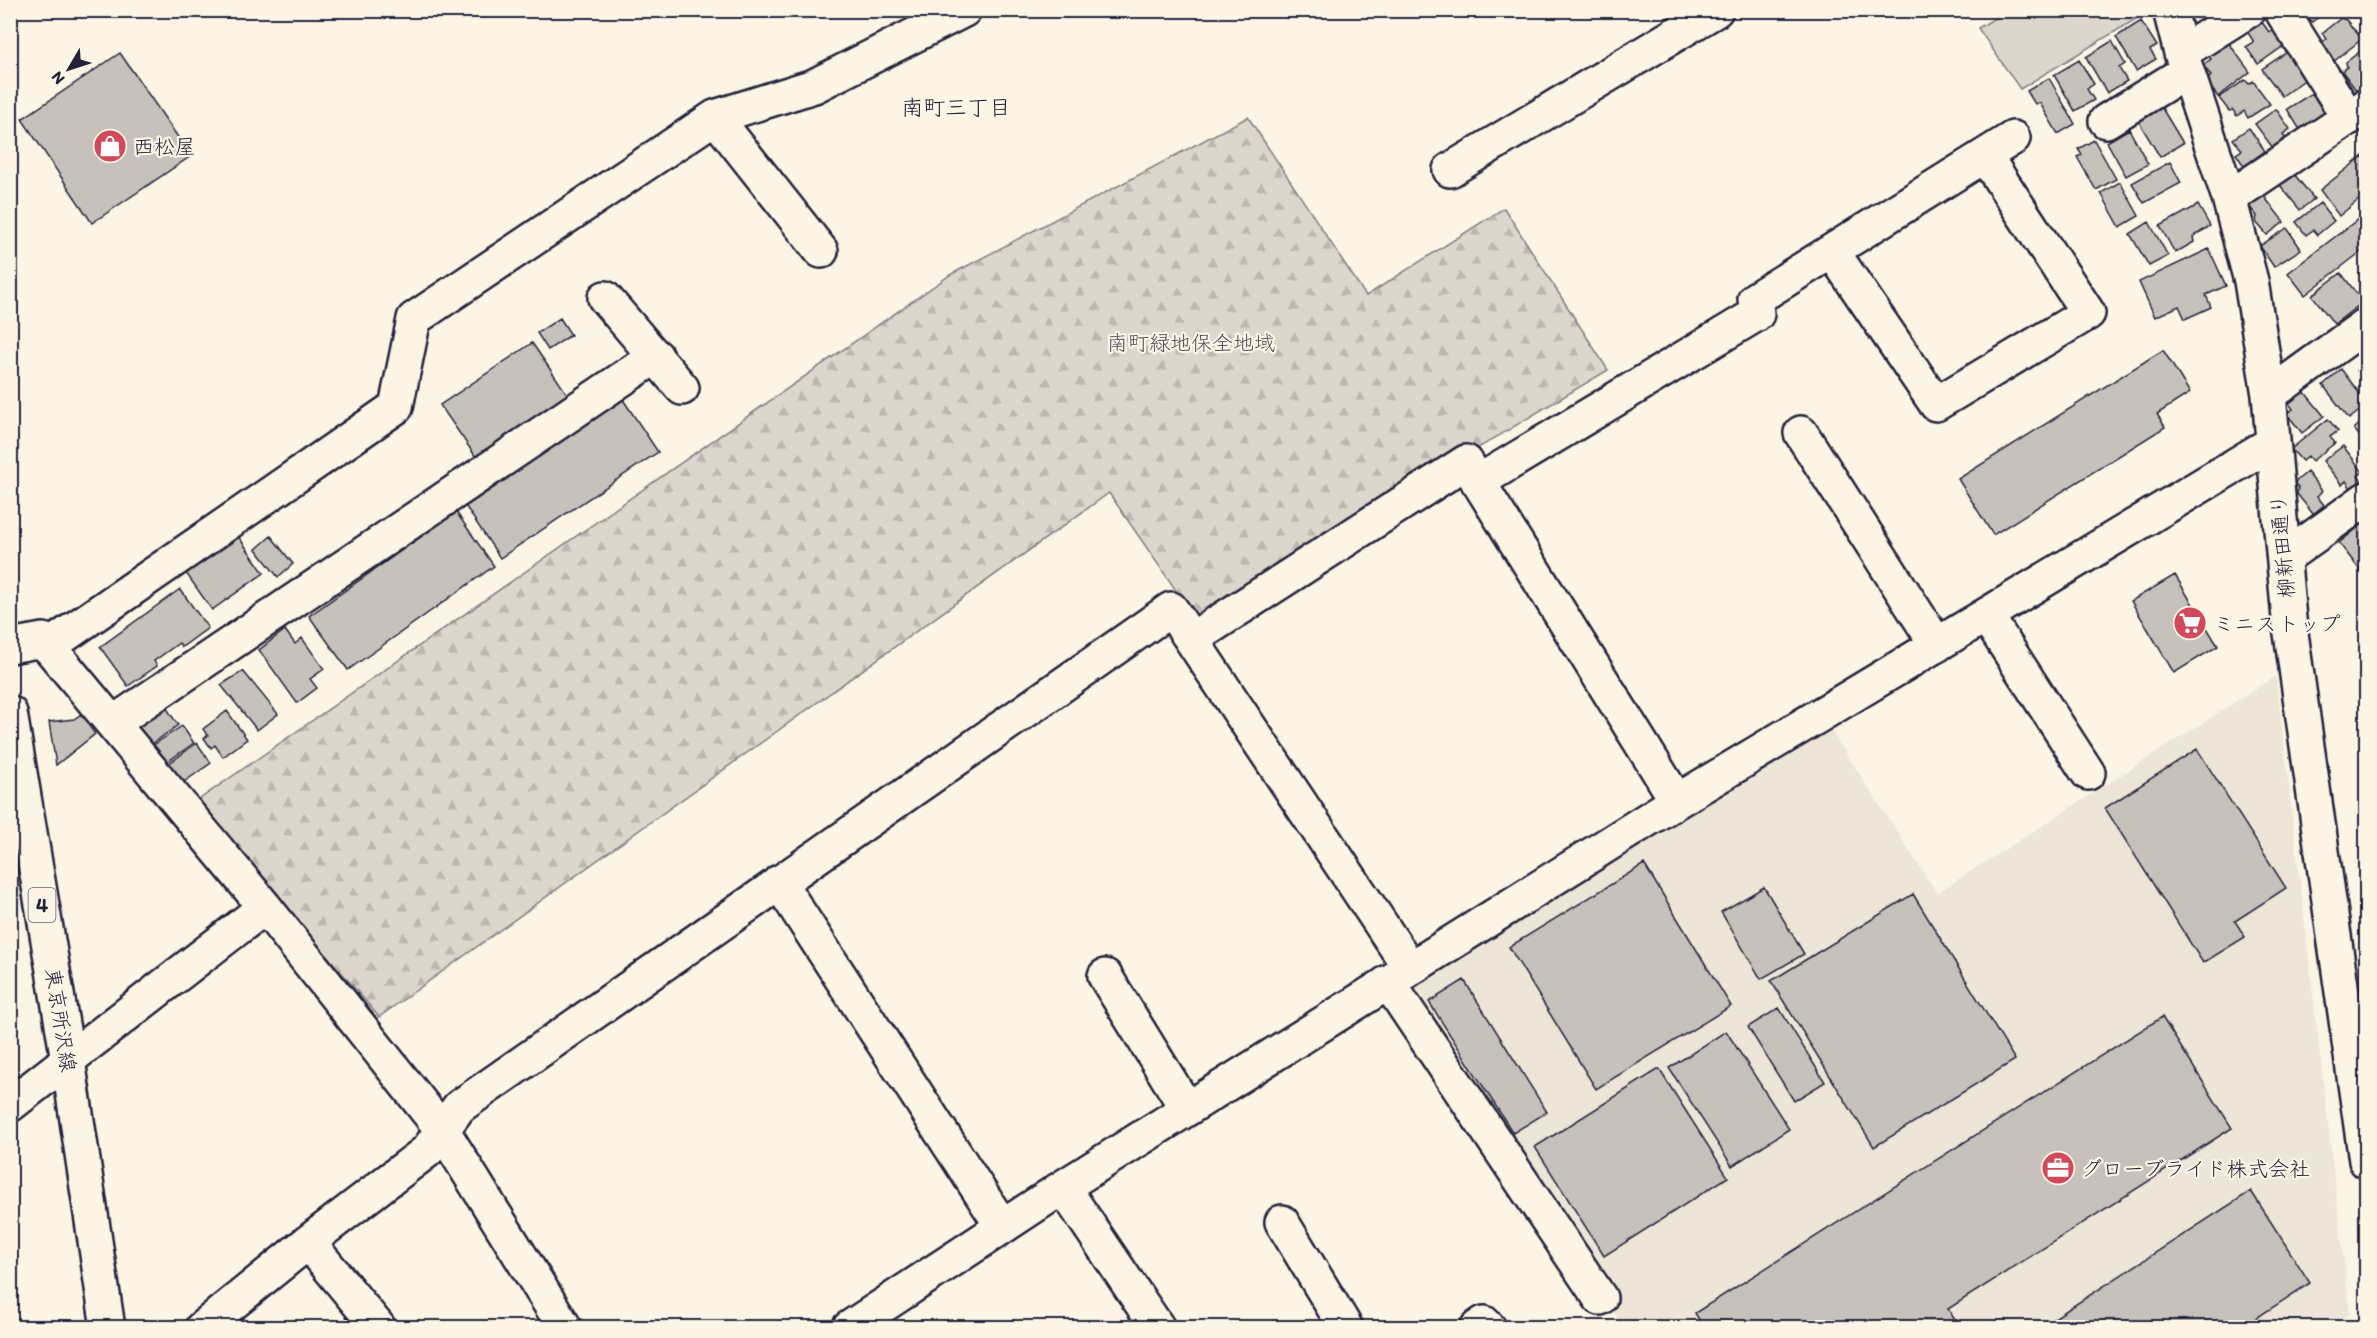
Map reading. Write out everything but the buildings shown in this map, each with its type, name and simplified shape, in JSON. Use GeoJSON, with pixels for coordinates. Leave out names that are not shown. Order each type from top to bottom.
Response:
{"type":"FeatureCollection","features":[{"type":"Feature","properties":{"kind":"street"},"geometry":{"type":"LineString","coordinates":[[48,647],[396,406],[414,320],[715,117],[814,86],[964,10]]}},
{"type":"Feature","properties":{"kind":"street"},"geometry":{"type":"LineString","coordinates":[[1450,170],[1716,10]]}},
{"type":"Feature","properties":{"kind":"street","name":"柳新田通り"},"geometry":{"type":"LineString","coordinates":[[2170,10],[2184,62],[2229,198],[2252,280],[2269,394],[2289,619],[2355,983],[2367,1161]]}},
{"type":"Feature","properties":{"kind":"street"},"geometry":{"type":"LineString","coordinates":[[2106,121],[2249,10]]}},
{"type":"Feature","properties":{"kind":"street"},"geometry":{"type":"LineString","coordinates":[[2229,198],[2358,112],[2281,10]]}},
{"type":"Feature","properties":{"kind":"street"},"geometry":{"type":"LineString","coordinates":[[715,117],[821,251]]}},
{"type":"Feature","properties":{"kind":"street"},"geometry":{"type":"LineString","coordinates":[[1478,482],[1758,314],[1755,299],[2013,138]]}},
{"type":"Feature","properties":{"kind":"street"},"geometry":{"type":"LineString","coordinates":[[1832,251],[1936,404],[2088,313],[1985,156]]}},
{"type":"Feature","properties":{"kind":"street"},"geometry":{"type":"LineString","coordinates":[[605,298],[682,388]]}},
{"type":"Feature","properties":{"kind":"street"},"geometry":{"type":"LineString","coordinates":[[2269,394],[2367,325]]}},
{"type":"Feature","properties":{"kind":"street"},"geometry":{"type":"LineString","coordinates":[[113,723],[656,356]]}},
{"type":"Feature","properties":{"kind":"street"},"geometry":{"type":"LineString","coordinates":[[1801,433],[1937,645]]}},
{"type":"Feature","properties":{"kind":"street"},"geometry":{"type":"LineString","coordinates":[[849,1328],[1063,1187],[1677,801],[2272,443]]}},
{"type":"Feature","properties":{"kind":"street"},"geometry":{"type":"LineString","coordinates":[[1192,639],[1466,462],[1677,801]]}},
{"type":"Feature","properties":{"kind":"street"},"geometry":{"type":"LineString","coordinates":[[2284,558],[2367,499]]}},
{"type":"Feature","properties":{"kind":"street"},"geometry":{"type":"LineString","coordinates":[[202,1328],[308,1242],[427,1151],[459,1107],[1171,609],[1192,639],[1600,1298]]}},
{"type":"Feature","properties":{"kind":"street"},"geometry":{"type":"LineString","coordinates":[[1986,615],[2088,773]]}},
{"type":"Feature","properties":{"kind":"street"},"geometry":{"type":"LineString","coordinates":[[10,646],[43,640],[265,907],[443,1131],[565,1328]]}},
{"type":"Feature","properties":{"kind":"street","name":"東京所沢線"},"geometry":{"type":"LineString","coordinates":[[10,713],[14,750],[68,1060],[108,1328]]}},
{"type":"Feature","properties":{"kind":"street"},"geometry":{"type":"LineString","coordinates":[[779,882],[1002,1226]]}},
{"type":"Feature","properties":{"kind":"street"},"geometry":{"type":"LineString","coordinates":[[10,1105],[265,907]]}},
{"type":"Feature","properties":{"kind":"street"},"geometry":{"type":"LineString","coordinates":[[1105,976],[1187,1109]]}},
{"type":"Feature","properties":{"kind":"street"},"geometry":{"type":"LineString","coordinates":[[1063,1187],[1158,1328]]}},
{"type":"Feature","properties":{"kind":"street"},"geometry":{"type":"LineString","coordinates":[[1282,1222],[1346,1328]]}},
{"type":"Feature","properties":{"kind":"street"},"geometry":{"type":"LineString","coordinates":[[308,1242],[379,1328]]}},
{"type":"Feature","properties":{"kind":"street"},"geometry":{"type":"LineString","coordinates":[[1476,1328],[1484,1323],[1489,1328]]}},
{"type":"Feature","properties":{"kind":"shaded area"},"geometry":{"type":"Polygon","coordinates":[[[2276,676],[2350,1314],[2327,1328],[1623,1327],[1412,990],[1828,726],[1937,893],[2276,676]]]}},
{"type":"Feature","properties":{"kind":"green space"},"geometry":{"type":"Polygon","coordinates":[[[2007,11],[2145,11],[2146,13],[2020,89],[1978,28],[2007,11]]]}},
{"type":"Feature","properties":{"kind":"green space","name":"南町緑地保全地域"},"geometry":{"type":"Polygon","coordinates":[[[1248,117],[1366,296],[1504,208],[1608,370],[1195,618],[1109,493],[379,1017],[197,801],[950,275],[1248,117]]]}},
{"type":"Feature","properties":{"kind":"place","name":"西松屋"},"geometry":{"type":"Point","coordinates":[110,146]}},
{"type":"Feature","properties":{"kind":"place","name":"ミニストップ"},"geometry":{"type":"Point","coordinates":[2190,623]}},
{"type":"Feature","properties":{"kind":"place","name":"グローブライド株式会社"},"geometry":{"type":"Point","coordinates":[2058,1168]}},
{"type":"Feature","properties":{"kind":"district","name":"南町三丁目"},"geometry":{"type":"Point","coordinates":[956,107]}}]}
